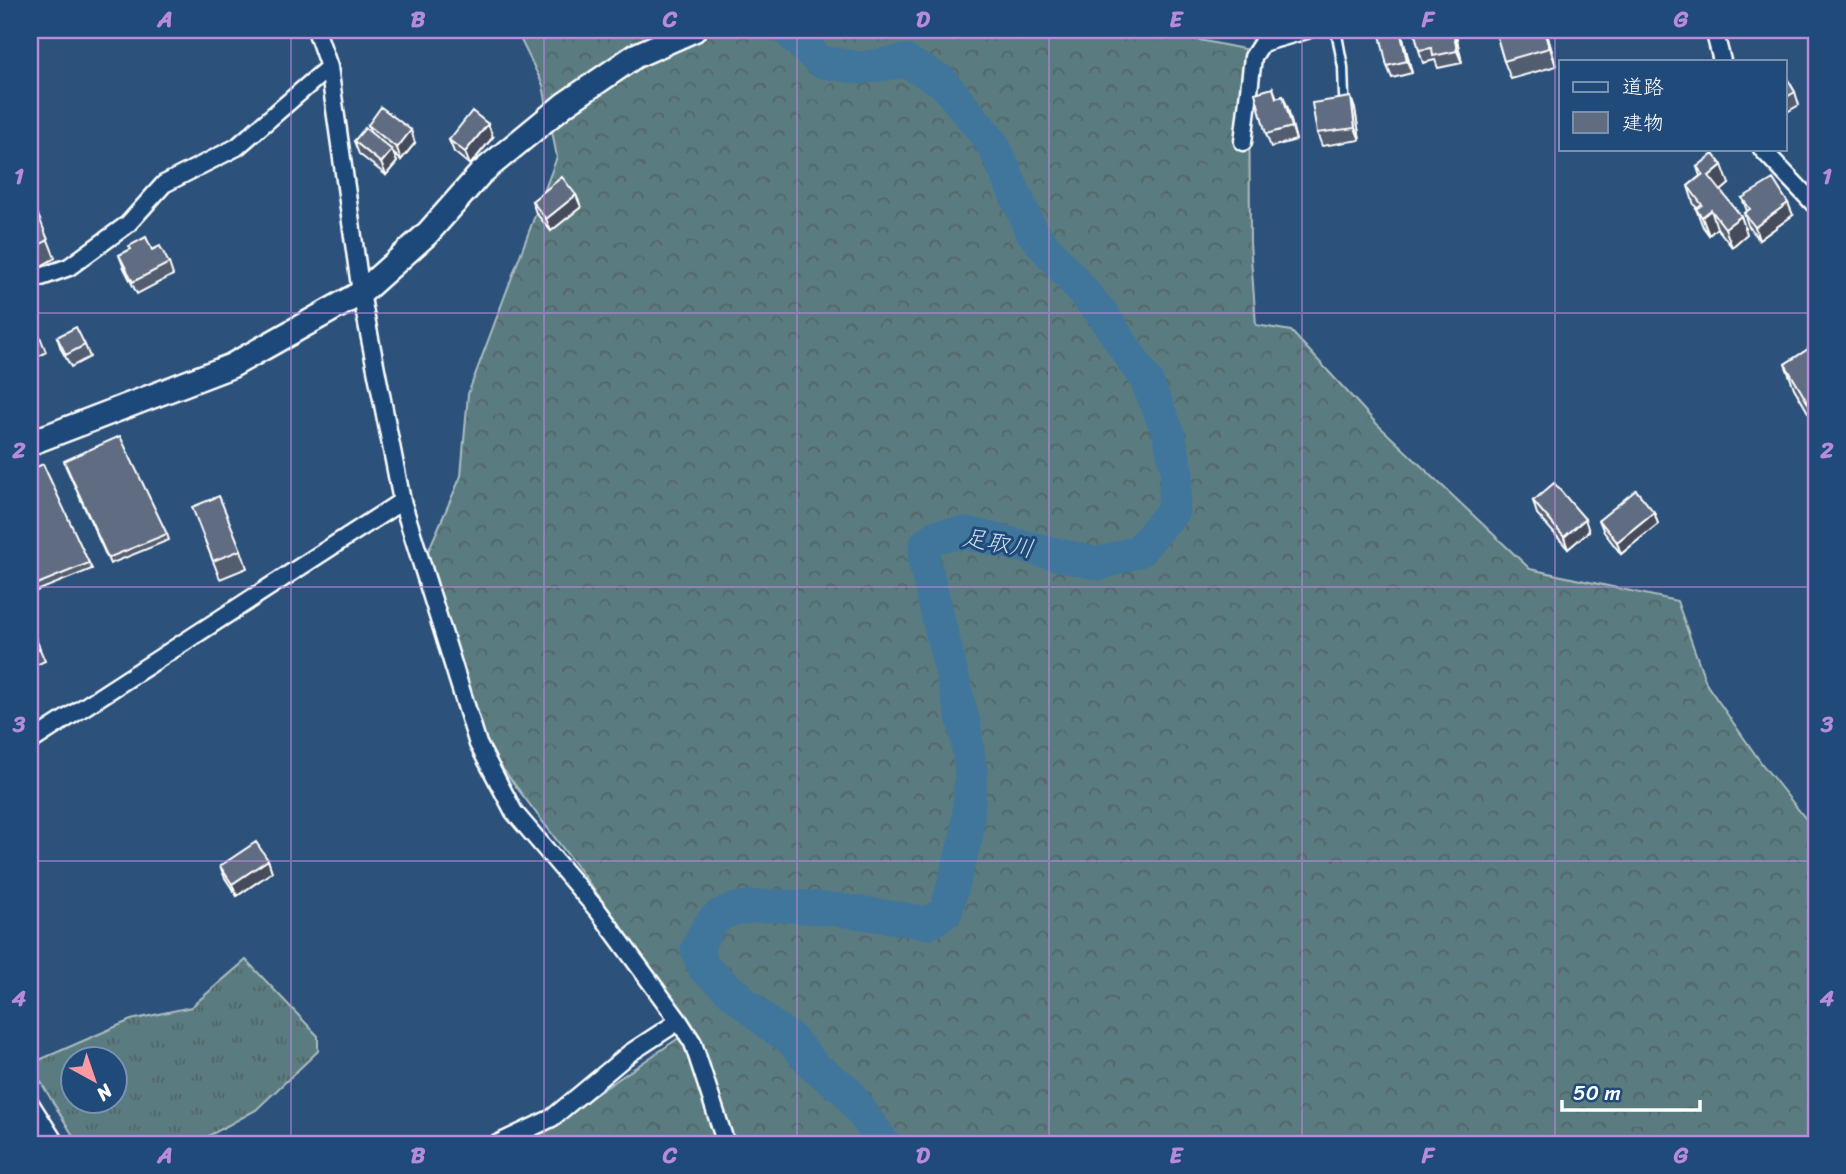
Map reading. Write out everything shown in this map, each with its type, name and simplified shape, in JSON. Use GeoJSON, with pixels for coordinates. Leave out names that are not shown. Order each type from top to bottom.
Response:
{"type":"FeatureCollection","features":[{"type":"Feature","properties":{"kind":"street"},"geometry":{"type":"LineString","coordinates":[[316,30],[329,66],[361,293],[401,501],[478,744],[514,812],[599,912],[679,1021],[692,1043],[726,1144]]}},
{"type":"Feature","properties":{"kind":"street"},"geometry":{"type":"LineString","coordinates":[[30,443],[232,366],[361,293],[427,234],[481,173],[565,104],[635,57],[694,30]]}},
{"type":"Feature","properties":{"kind":"street"},"geometry":{"type":"LineString","coordinates":[[1243,142],[1253,57],[1262,43],[1307,30]]}},
{"type":"Feature","properties":{"kind":"street"},"geometry":{"type":"LineString","coordinates":[[1714,30],[1722,60]]}},
{"type":"Feature","properties":{"kind":"street"},"geometry":{"type":"LineString","coordinates":[[30,281],[69,267],[128,224],[164,184],[237,148],[329,66]]}},
{"type":"Feature","properties":{"kind":"street"},"geometry":{"type":"LineString","coordinates":[[1763,150],[1816,206]]}},
{"type":"Feature","properties":{"kind":"street"},"geometry":{"type":"LineString","coordinates":[[30,742],[401,501]]}},
{"type":"Feature","properties":{"kind":"street"},"geometry":{"type":"LineString","coordinates":[[497,1144],[552,1118],[630,1053],[679,1021]]}},
{"type":"Feature","properties":{"kind":"street"},"geometry":{"type":"LineString","coordinates":[[30,1103],[56,1144]]}},
{"type":"Feature","properties":{"kind":"lane"},"geometry":{"type":"LineString","coordinates":[[1336,30],[1343,67],[1344,96]]}},
{"type":"Feature","properties":{"kind":"green space"},"geometry":{"type":"Polygon","coordinates":[[[516,30],[1150,30],[1249,50],[1250,243],[1256,325],[1291,331],[1377,424],[1530,569],[1677,601],[1707,685],[1762,764],[1816,828],[1816,879],[1809,882],[1816,890],[1816,1144],[523,1144],[692,1029],[617,920],[490,752],[426,556],[461,476],[468,394],[557,157],[543,85],[516,30]]]}},
{"type":"Feature","properties":{"kind":"green space"},"geometry":{"type":"Polygon","coordinates":[[[1212,30],[1277,30],[1257,36],[1212,30]]]}},
{"type":"Feature","properties":{"kind":"green space"},"geometry":{"type":"Polygon","coordinates":[[[246,960],[318,1036],[318,1051],[256,1110],[194,1144],[78,1144],[60,1114],[130,1114],[130,1044],[76,1044],[131,1020],[191,1007],[246,960]]]}},
{"type":"Feature","properties":{"kind":"green space"},"geometry":{"type":"Polygon","coordinates":[[[60,1051],[60,1114],[30,1064],[60,1051]]]}},
{"type":"Feature","properties":{"kind":"building"},"geometry":{"type":"Polygon","coordinates":[[[1379,30],[1400,30],[1407,61],[1387,66],[1379,30]]]}},
{"type":"Feature","properties":{"kind":"building"},"geometry":{"type":"Polygon","coordinates":[[[1414,30],[1453,30],[1457,51],[1433,56],[1432,48],[1419,50],[1414,30]]]}},
{"type":"Feature","properties":{"kind":"building"},"geometry":{"type":"Polygon","coordinates":[[[1495,30],[1544,30],[1549,48],[1504,61],[1495,30]]]}},
{"type":"Feature","properties":{"kind":"building"},"geometry":{"type":"Polygon","coordinates":[[[1786,77],[1795,92],[1786,97],[1786,77]]]}},
{"type":"Feature","properties":{"kind":"building"},"geometry":{"type":"Polygon","coordinates":[[[1273,88],[1276,98],[1283,96],[1292,127],[1266,134],[1255,93],[1273,88]]]}},
{"type":"Feature","properties":{"kind":"building"},"geometry":{"type":"Polygon","coordinates":[[[1351,97],[1355,128],[1317,133],[1312,103],[1351,97]]]}},
{"type":"Feature","properties":{"kind":"building"},"geometry":{"type":"Polygon","coordinates":[[[381,107],[411,130],[397,148],[368,125],[381,107]]]}},
{"type":"Feature","properties":{"kind":"building"},"geometry":{"type":"Polygon","coordinates":[[[472,111],[488,124],[465,152],[449,140],[472,111]]]}},
{"type":"Feature","properties":{"kind":"building"},"geometry":{"type":"Polygon","coordinates":[[[365,128],[392,150],[381,163],[354,141],[365,128]]]}},
{"type":"Feature","properties":{"kind":"building"},"geometry":{"type":"Polygon","coordinates":[[[1713,154],[1722,165],[1709,176],[1741,216],[1725,228],[1711,210],[1702,217],[1696,209],[1702,205],[1688,186],[1703,174],[1697,167],[1713,154]]]}},
{"type":"Feature","properties":{"kind":"building"},"geometry":{"type":"Polygon","coordinates":[[[562,177],[576,195],[546,219],[532,201],[562,177]]]}},
{"type":"Feature","properties":{"kind":"building"},"geometry":{"type":"Polygon","coordinates":[[[1773,179],[1788,203],[1755,227],[1744,213],[1750,209],[1742,198],[1773,179]]]}},
{"type":"Feature","properties":{"kind":"building"},"geometry":{"type":"Polygon","coordinates":[[[35,207],[48,240],[30,250],[30,209],[35,207]]]}},
{"type":"Feature","properties":{"kind":"building"},"geometry":{"type":"Polygon","coordinates":[[[146,237],[152,250],[160,246],[169,263],[133,282],[119,255],[146,237]]]}},
{"type":"Feature","properties":{"kind":"building"},"geometry":{"type":"Polygon","coordinates":[[[32,322],[39,334],[30,340],[30,323],[32,322]]]}},
{"type":"Feature","properties":{"kind":"building"},"geometry":{"type":"Polygon","coordinates":[[[76,327],[85,345],[66,355],[57,337],[76,327]]]}},
{"type":"Feature","properties":{"kind":"building"},"geometry":{"type":"Polygon","coordinates":[[[1816,344],[1816,417],[1785,364],[1816,344]]]}},
{"type":"Feature","properties":{"kind":"building"},"geometry":{"type":"Polygon","coordinates":[[[120,436],[167,534],[108,558],[64,461],[120,436]]]}},
{"type":"Feature","properties":{"kind":"building"},"geometry":{"type":"Polygon","coordinates":[[[43,464],[89,563],[30,587],[30,470],[43,464]]]}},
{"type":"Feature","properties":{"kind":"building"},"geometry":{"type":"Polygon","coordinates":[[[1554,483],[1585,519],[1564,537],[1533,501],[1554,483]]]}},
{"type":"Feature","properties":{"kind":"building"},"geometry":{"type":"Polygon","coordinates":[[[1636,490],[1654,512],[1617,542],[1599,520],[1636,490]]]}},
{"type":"Feature","properties":{"kind":"building"},"geometry":{"type":"Polygon","coordinates":[[[219,496],[241,550],[213,561],[192,507],[219,496]]]}},
{"type":"Feature","properties":{"kind":"building"},"geometry":{"type":"Polygon","coordinates":[[[30,626],[40,648],[30,653],[30,626]]]}},
{"type":"Feature","properties":{"kind":"building"},"geometry":{"type":"Polygon","coordinates":[[[256,842],[268,860],[232,884],[220,866],[256,842]]]}},
{"type":"Feature","properties":{"kind":"waterway","name":"足取川"},"geometry":{"type":"LineString","coordinates":[[787,30],[821,62],[861,68],[905,61],[943,82],[993,144],[1032,232],[1104,316],[1146,380],[1169,434],[1177,471],[1173,511],[1139,551],[1099,564],[966,533],[936,536],[926,544],[924,560],[965,728],[971,771],[967,834],[946,912],[929,923],[822,908],[762,906],[720,915],[709,926],[701,940],[697,950],[704,968],[770,1025],[791,1039],[815,1067],[846,1090],[884,1144]]}}]}
